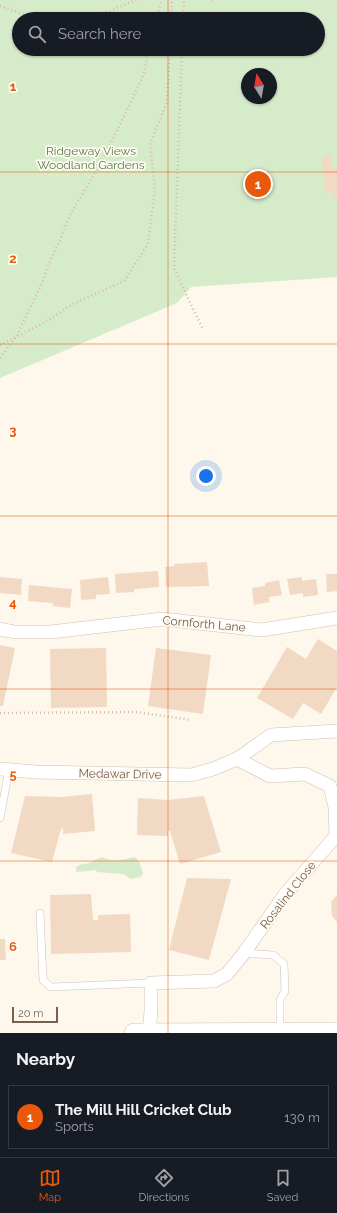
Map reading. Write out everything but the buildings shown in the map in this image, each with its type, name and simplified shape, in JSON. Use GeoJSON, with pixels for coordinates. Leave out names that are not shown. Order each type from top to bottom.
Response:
{"type":"FeatureCollection","features":[{"type":"Feature","properties":{"kind":"main road"},"geometry":{"type":"LineString","coordinates":[[134,1033],[337,1032]]}},
{"type":"Feature","properties":{"kind":"street","name":"Cornforth Lane"},"geometry":{"type":"LineString","coordinates":[[0,629],[15,632],[51,632],[162,619],[262,630],[337,618]]}},
{"type":"Feature","properties":{"kind":"street"},"geometry":{"type":"LineString","coordinates":[[237,759],[271,735],[337,732]]}},
{"type":"Feature","properties":{"kind":"street","name":"Medawar Drive"},"geometry":{"type":"LineString","coordinates":[[5,769],[36,772],[191,775],[213,769],[237,759]]}},
{"type":"Feature","properties":{"kind":"street","name":"Rosalind Close"},"geometry":{"type":"LineString","coordinates":[[151,983],[214,981],[227,974],[244,953],[286,893],[336,836],[335,807],[330,786],[305,774],[270,776],[237,759]]}},
{"type":"Feature","properties":{"kind":"street"},"geometry":{"type":"LineString","coordinates":[[149,1032],[151,983]]}},
{"type":"Feature","properties":{"kind":"lane"},"geometry":{"type":"LineString","coordinates":[[0,818],[5,769]]}},
{"type":"Feature","properties":{"kind":"lane"},"geometry":{"type":"LineString","coordinates":[[40,913],[43,980],[51,987],[151,983]]}},
{"type":"Feature","properties":{"kind":"lane"},"geometry":{"type":"LineString","coordinates":[[244,953],[273,955],[284,964],[285,991],[280,1000],[280,1032]]}},
{"type":"Feature","properties":{"kind":"path"},"geometry":{"type":"LineString","coordinates":[[105,12],[136,0]]}},
{"type":"Feature","properties":{"kind":"path"},"geometry":{"type":"LineString","coordinates":[[158,12],[162,0]]}},
{"type":"Feature","properties":{"kind":"path"},"geometry":{"type":"LineString","coordinates":[[171,12],[172,0]]}},
{"type":"Feature","properties":{"kind":"path"},"geometry":{"type":"LineString","coordinates":[[183,12],[184,0]]}},
{"type":"Feature","properties":{"kind":"path"},"geometry":{"type":"LineString","coordinates":[[0,6],[17,12]]}},
{"type":"Feature","properties":{"kind":"path"},"geometry":{"type":"LineString","coordinates":[[0,358],[16,337],[42,283],[70,215],[111,143],[144,74],[147,56]]}},
{"type":"Feature","properties":{"kind":"path"},"geometry":{"type":"LineString","coordinates":[[0,345],[42,324],[72,304],[124,281],[148,244],[155,189],[150,144],[167,102],[170,56]]}},
{"type":"Feature","properties":{"kind":"path"},"geometry":{"type":"LineString","coordinates":[[182,56],[174,268],[203,329]]}},
{"type":"Feature","properties":{"kind":"path"},"geometry":{"type":"LineString","coordinates":[[0,713],[138,712],[191,720]]}},
{"type":"Feature","properties":{"kind":"green space","name":"Ridgeway Views Woodland Gardens"},"geometry":{"type":"Polygon","coordinates":[[[0,0],[337,0],[337,277],[191,287],[177,303],[0,378],[0,0]]]}},
{"type":"Feature","properties":{"kind":"green space"},"geometry":{"type":"Polygon","coordinates":[[[102,857],[110,860],[122,860],[134,857],[139,862],[143,874],[140,877],[131,879],[124,874],[97,872],[96,870],[76,872],[76,867],[102,857]]]}},
{"type":"Feature","properties":{"kind":"place","name":"The Mill Hill Cricket Club"},"geometry":{"type":"Point","coordinates":[258,184]}}]}
